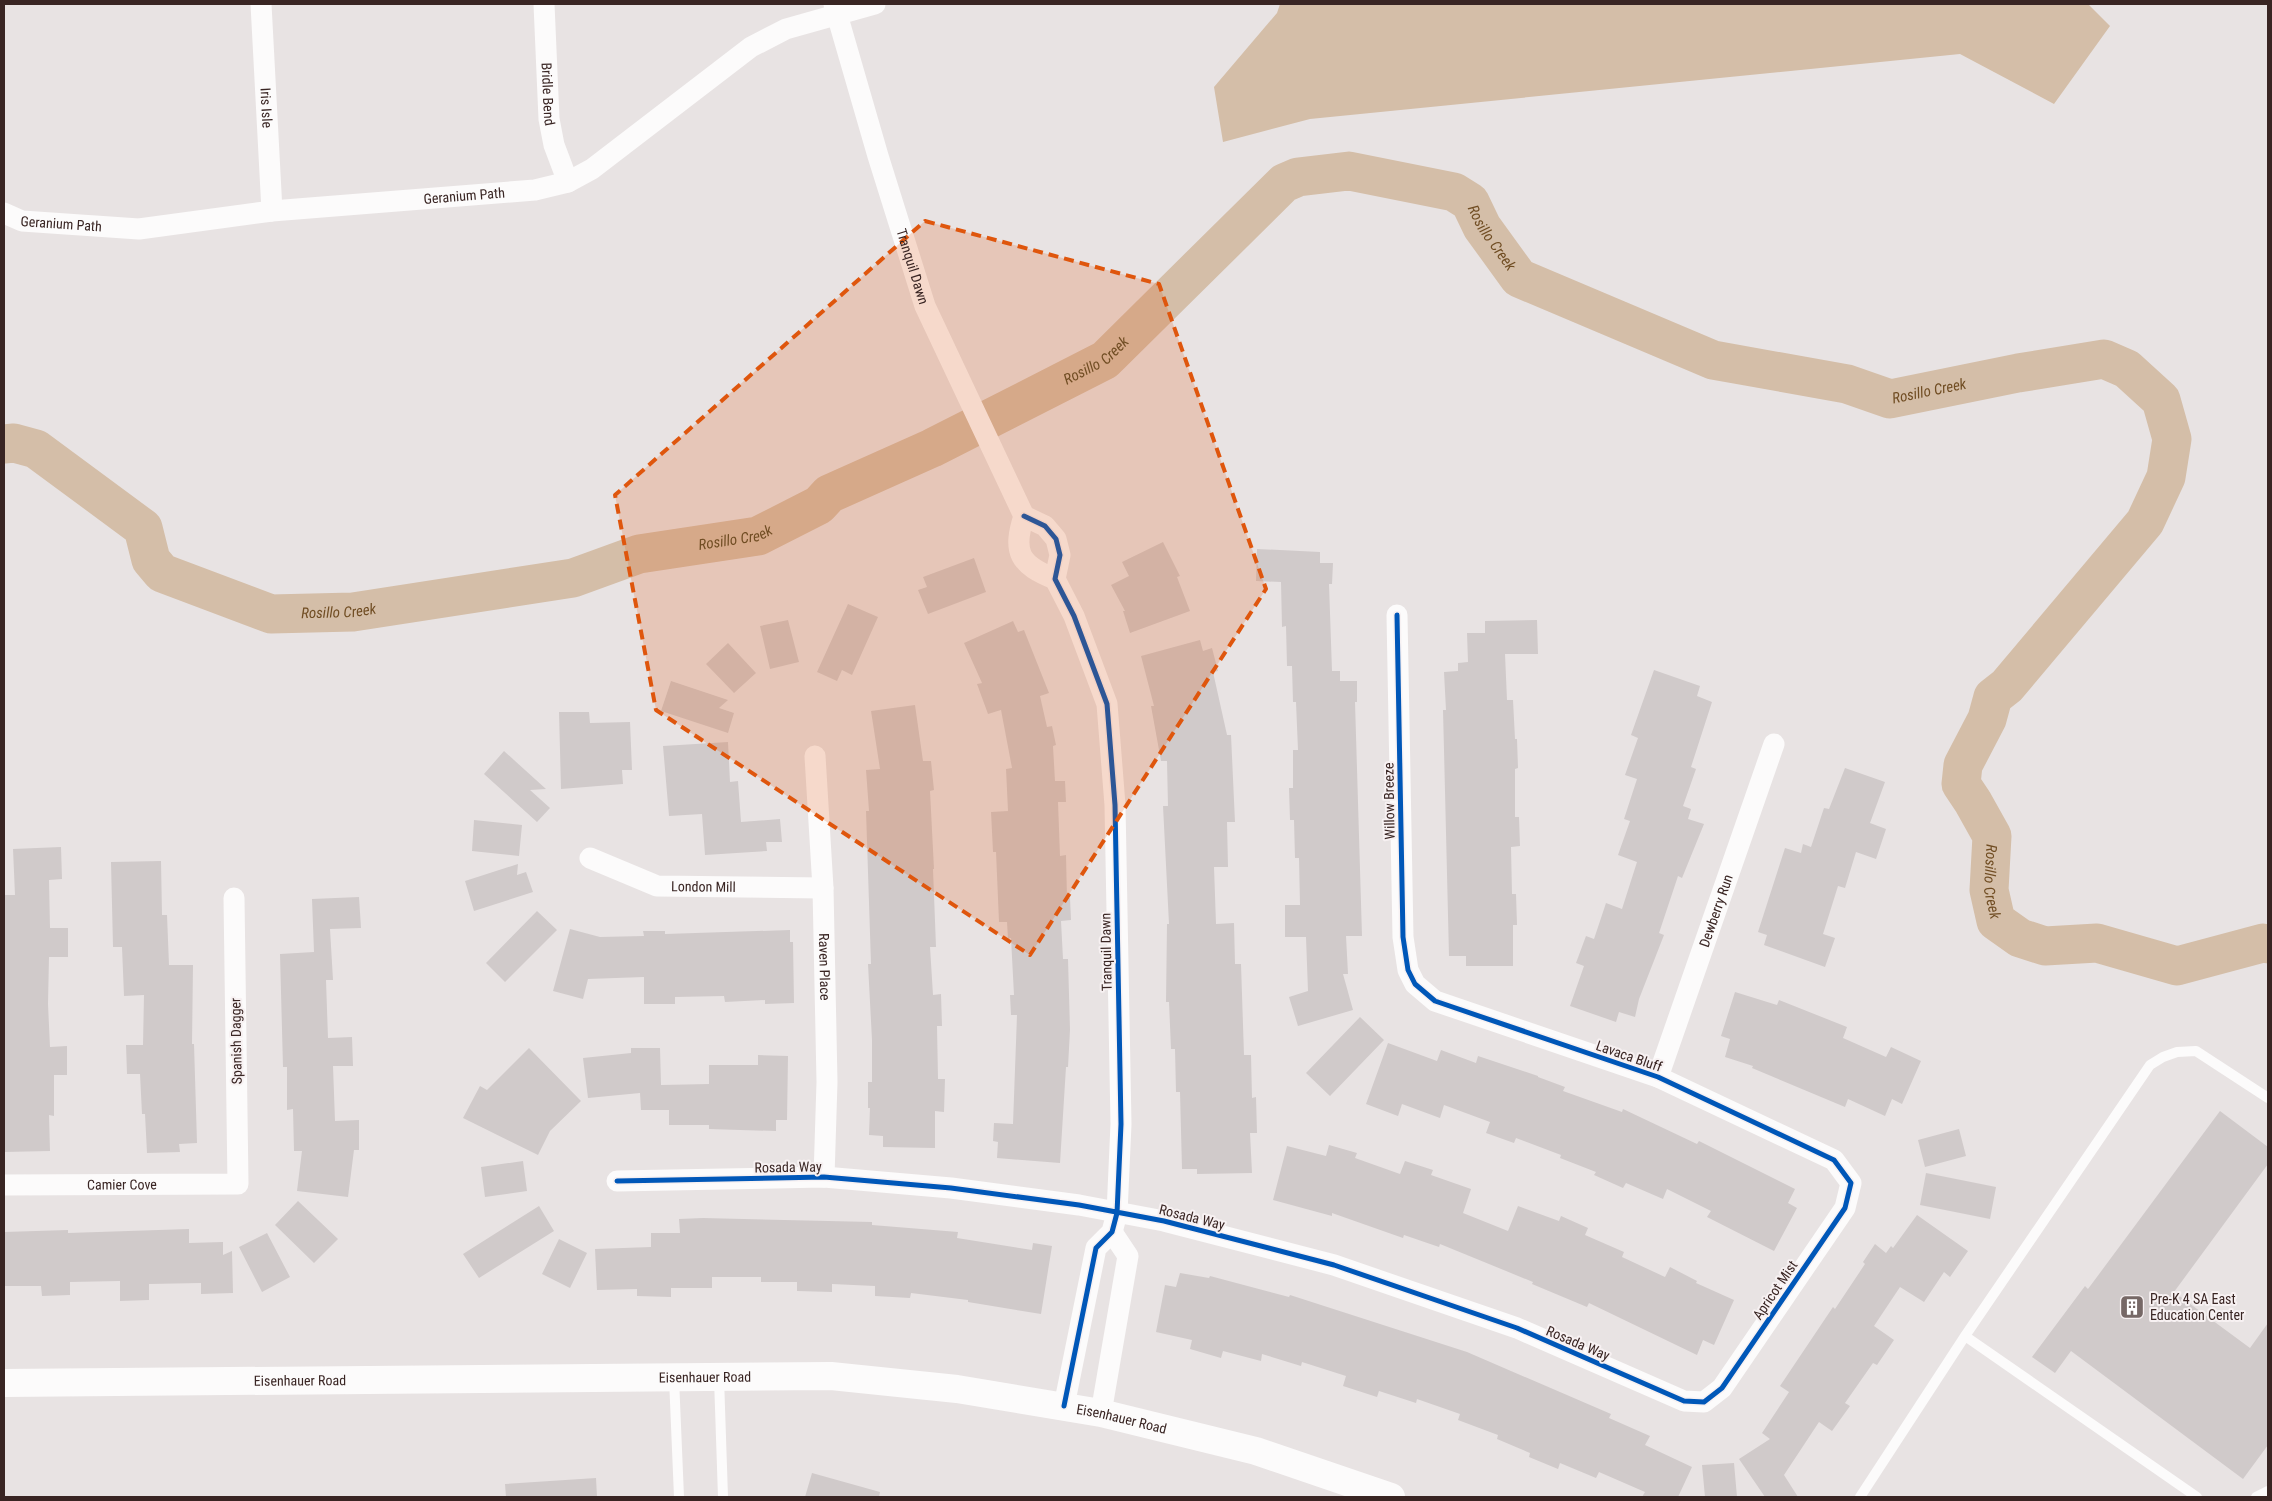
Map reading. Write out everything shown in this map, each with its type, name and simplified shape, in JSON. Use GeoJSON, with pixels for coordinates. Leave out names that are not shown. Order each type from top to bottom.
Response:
{"type":"FeatureCollection","features":[{"type":"Feature","properties":{"kind":"main road","name":"Eisenhauer Road"},"geometry":{"type":"LineString","coordinates":[[4,1383],[831,1376],[957,1389],[1101,1413],[1256,1451],[1391,1497]]}},
{"type":"Feature","properties":{"kind":"street","name":"Iris Isle"},"geometry":{"type":"LineString","coordinates":[[260,4],[272,212]]}},
{"type":"Feature","properties":{"kind":"street","name":"Bridle Bend"},"geometry":{"type":"LineString","coordinates":[[544,4],[549,119],[554,145],[568,182]]}},
{"type":"Feature","properties":{"kind":"street","name":"Geranium Path"},"geometry":{"type":"LineString","coordinates":[[4,213],[22,221],[139,229],[272,212],[535,190],[568,182],[592,169],[751,47],[786,29],[835,9],[875,4]]}},
{"type":"Feature","properties":{"kind":"street","name":"Tranquil Dawn"},"geometry":{"type":"LineString","coordinates":[[835,9],[878,156],[933,327],[1024,516]]}},
{"type":"Feature","properties":{"kind":"street"},"geometry":{"type":"LineString","coordinates":[[1024,516],[1045,526],[1056,539],[1060,555],[1055,579],[1032,569],[1022,557],[1018,540],[1024,516]]}},
{"type":"Feature","properties":{"kind":"street","name":"Tranquil Dawn"},"geometry":{"type":"LineString","coordinates":[[1055,579],[1074,616],[1107,704],[1115,815],[1121,1124],[1114,1223]]}},
{"type":"Feature","properties":{"kind":"street","name":"Willow Breeze"},"geometry":{"type":"LineString","coordinates":[[1396,614],[1403,937],[1408,970],[1415,984]]}},
{"type":"Feature","properties":{"kind":"street","name":"Dewberry Run"},"geometry":{"type":"LineString","coordinates":[[1658,1077],[1774,744]]}},
{"type":"Feature","properties":{"kind":"street","name":"Raven Place"},"geometry":{"type":"LineString","coordinates":[[815,756],[823,888],[827,1082],[824,1177]]}},
{"type":"Feature","properties":{"kind":"street","name":"London Mill"},"geometry":{"type":"LineString","coordinates":[[590,858],[657,886],[823,888]]}},
{"type":"Feature","properties":{"kind":"street","name":"Spanish Dagger"},"geometry":{"type":"LineString","coordinates":[[234,898],[238,1184]]}},
{"type":"Feature","properties":{"kind":"street","name":"Lavaca Bluff"},"geometry":{"type":"LineString","coordinates":[[1415,984],[1434,1001],[1658,1077],[1834,1160],[1851,1183]]}},
{"type":"Feature","properties":{"kind":"street","name":"Rosada Way"},"geometry":{"type":"LineString","coordinates":[[617,1181],[824,1177],[951,1188],[1079,1205],[1114,1223],[1164,1221],[1334,1265],[1516,1328],[1684,1401],[1704,1402]]}},
{"type":"Feature","properties":{"kind":"street","name":"Apricot Mist"},"geometry":{"type":"LineString","coordinates":[[1704,1402],[1722,1388],[1839,1217],[1845,1208],[1851,1183]]}},
{"type":"Feature","properties":{"kind":"street","name":"Camier Cove"},"geometry":{"type":"LineString","coordinates":[[4,1185],[238,1184]]}},
{"type":"Feature","properties":{"kind":"street"},"geometry":{"type":"LineString","coordinates":[[1064,1406],[1096,1248],[1114,1223]]}},
{"type":"Feature","properties":{"kind":"street"},"geometry":{"type":"LineString","coordinates":[[1101,1413],[1128,1256],[1114,1223]]}},
{"type":"Feature","properties":{"kind":"lane"},"geometry":{"type":"LineString","coordinates":[[1860,1497],[1965,1336],[2150,1065],[2163,1057],[2177,1052],[2196,1051],[2268,1098]]}},
{"type":"Feature","properties":{"kind":"lane"},"geometry":{"type":"LineString","coordinates":[[1965,1336],[2197,1497]]}},
{"type":"Feature","properties":{"kind":"lane"},"geometry":{"type":"LineString","coordinates":[[674,1377],[679,1497]]}},
{"type":"Feature","properties":{"kind":"lane"},"geometry":{"type":"LineString","coordinates":[[719,1377],[723,1497]]}},
{"type":"Feature","properties":{"kind":"lane"},"geometry":{"type":"LineString","coordinates":[[2256,1497],[2268,1491]]}},
{"type":"Feature","properties":{"kind":"highlighted area"},"geometry":{"type":"Polygon","coordinates":[[[925,221],[1159,284],[1266,589],[1030,955],[656,710],[615,495],[925,221]]]}},
{"type":"Feature","properties":{"kind":"shaded area"},"geometry":{"type":"Polygon","coordinates":[[[1280,4],[2088,4],[2110,26],[2054,104],[1960,54],[1310,119],[1223,142],[1214,87],[1277,13],[1280,4]]]}},
{"type":"Feature","properties":{"kind":"building"},"geometry":{"type":"Polygon","coordinates":[[[1163,542],[1180,576],[1177,577],[1190,611],[1130,633],[1123,611],[1125,611],[1111,585],[1129,576],[1122,562],[1163,542]]]}},
{"type":"Feature","properties":{"kind":"building"},"geometry":{"type":"Polygon","coordinates":[[[1257,549],[1320,552],[1320,563],[1333,563],[1332,584],[1329,584],[1332,671],[1340,671],[1340,681],[1357,681],[1357,702],[1355,702],[1362,936],[1346,936],[1348,974],[1343,974],[1353,1010],[1298,1026],[1289,997],[1308,991],[1306,937],[1285,937],[1285,905],[1300,905],[1299,858],[1295,858],[1294,820],[1290,820],[1289,788],[1293,788],[1293,750],[1298,750],[1296,702],[1293,702],[1292,666],[1287,666],[1286,626],[1282,627],[1281,582],[1256,581],[1257,549]]]}},
{"type":"Feature","properties":{"kind":"building"},"geometry":{"type":"Polygon","coordinates":[[[974,558],[986,592],[928,614],[918,590],[927,587],[923,577],[974,558]]]}},
{"type":"Feature","properties":{"kind":"building"},"geometry":{"type":"Polygon","coordinates":[[[848,604],[878,617],[852,675],[842,670],[837,681],[817,672],[848,604]]]}},
{"type":"Feature","properties":{"kind":"building"},"geometry":{"type":"Polygon","coordinates":[[[788,620],[799,662],[770,669],[760,626],[788,620]]]}},
{"type":"Feature","properties":{"kind":"building"},"geometry":{"type":"Polygon","coordinates":[[[1537,620],[1538,654],[1505,654],[1507,700],[1513,700],[1515,739],[1517,739],[1518,768],[1515,769],[1515,817],[1519,817],[1520,846],[1511,847],[1512,894],[1516,894],[1517,925],[1513,925],[1513,966],[1466,966],[1466,956],[1449,956],[1443,710],[1446,710],[1444,672],[1458,671],[1458,663],[1468,662],[1467,633],[1485,633],[1485,621],[1537,620]]]}},
{"type":"Feature","properties":{"kind":"building"},"geometry":{"type":"Polygon","coordinates":[[[1013,621],[1018,632],[1024,630],[1049,693],[1040,696],[1047,727],[1052,726],[1056,745],[1053,746],[1055,781],[1065,781],[1066,802],[1058,802],[1060,856],[1066,855],[1067,898],[1070,898],[1071,920],[1061,921],[1063,959],[1068,959],[1070,1030],[1060,1163],[997,1158],[998,1142],[993,1141],[994,1123],[1013,1124],[1017,1015],[1011,1015],[1010,995],[1014,995],[1011,938],[1008,939],[1007,922],[999,922],[996,852],[993,852],[991,812],[1008,811],[1006,769],[1012,768],[1001,710],[988,714],[977,684],[982,683],[964,643],[1013,621]]]}},
{"type":"Feature","properties":{"kind":"building"},"geometry":{"type":"Polygon","coordinates":[[[1200,640],[1203,651],[1212,648],[1218,671],[1213,672],[1227,735],[1231,735],[1235,822],[1227,822],[1228,867],[1214,867],[1216,924],[1234,923],[1235,964],[1241,964],[1244,1055],[1251,1055],[1252,1098],[1256,1097],[1257,1133],[1250,1133],[1252,1173],[1197,1174],[1197,1169],[1182,1169],[1180,1092],[1176,1092],[1175,1049],[1171,1049],[1169,1002],[1166,1002],[1167,924],[1169,924],[1163,806],[1168,806],[1167,761],[1161,761],[1151,706],[1154,706],[1141,656],[1200,640]]]}},
{"type":"Feature","properties":{"kind":"building"},"geometry":{"type":"Polygon","coordinates":[[[728,643],[756,673],[734,693],[706,664],[728,643]]]}},
{"type":"Feature","properties":{"kind":"building"},"geometry":{"type":"Polygon","coordinates":[[[1654,670],[1700,686],[1697,696],[1712,702],[1691,767],[1696,769],[1683,806],[1691,809],[1688,819],[1704,824],[1682,878],[1678,876],[1659,933],[1664,935],[1639,999],[1635,1017],[1619,1012],[1616,1022],[1570,1006],[1584,966],[1576,963],[1586,936],[1594,939],[1606,903],[1622,909],[1637,862],[1618,855],[1630,821],[1624,819],[1637,779],[1625,775],[1638,738],[1631,735],[1654,670]]]}},
{"type":"Feature","properties":{"kind":"building"},"geometry":{"type":"Polygon","coordinates":[[[671,681],[728,700],[719,708],[734,713],[728,733],[661,711],[671,681]]]}},
{"type":"Feature","properties":{"kind":"building"},"geometry":{"type":"Polygon","coordinates":[[[915,705],[923,761],[931,761],[934,790],[930,791],[936,947],[930,947],[933,995],[941,994],[942,1026],[937,1026],[938,1079],[945,1079],[944,1112],[935,1111],[935,1148],[883,1147],[883,1136],[869,1135],[870,1108],[868,1108],[868,1082],[872,1082],[872,1040],[868,964],[871,964],[866,811],[869,811],[866,770],[880,769],[871,711],[915,705]]]}},
{"type":"Feature","properties":{"kind":"building"},"geometry":{"type":"Polygon","coordinates":[[[559,712],[589,712],[590,723],[630,722],[632,770],[622,770],[623,784],[561,789],[559,712]]]}},
{"type":"Feature","properties":{"kind":"building"},"geometry":{"type":"Polygon","coordinates":[[[728,742],[730,782],[738,781],[741,822],[780,819],[782,842],[766,842],[767,851],[705,855],[702,814],[669,816],[663,746],[728,742]]]}},
{"type":"Feature","properties":{"kind":"building"},"geometry":{"type":"Polygon","coordinates":[[[504,751],[546,789],[530,790],[550,808],[537,822],[484,774],[504,751]]]}},
{"type":"Feature","properties":{"kind":"building"},"geometry":{"type":"Polygon","coordinates":[[[1845,768],[1885,782],[1870,823],[1886,829],[1876,859],[1856,852],[1845,888],[1838,886],[1823,934],[1835,938],[1825,967],[1764,945],[1767,935],[1758,932],[1785,848],[1801,853],[1803,844],[1811,847],[1824,808],[1829,809],[1845,768]]]}},
{"type":"Feature","properties":{"kind":"building"},"geometry":{"type":"Polygon","coordinates":[[[474,820],[522,825],[519,856],[472,851],[474,820]]]}},
{"type":"Feature","properties":{"kind":"building"},"geometry":{"type":"Polygon","coordinates":[[[61,847],[62,879],[49,880],[50,928],[68,928],[68,957],[49,957],[48,1004],[50,1047],[67,1046],[67,1075],[54,1075],[54,1116],[49,1115],[50,1151],[4,1152],[4,895],[15,895],[13,849],[61,847]]]}},
{"type":"Feature","properties":{"kind":"building"},"geometry":{"type":"Polygon","coordinates":[[[161,861],[162,915],[167,915],[169,965],[193,965],[192,1044],[194,1044],[197,1143],[179,1144],[180,1152],[147,1153],[145,1114],[142,1114],[140,1074],[127,1074],[126,1045],[143,1045],[144,995],[124,996],[122,947],[113,947],[111,862],[161,861]]]}},
{"type":"Feature","properties":{"kind":"building"},"geometry":{"type":"Polygon","coordinates":[[[518,864],[517,875],[526,872],[533,892],[474,911],[465,881],[518,864]]]}},
{"type":"Feature","properties":{"kind":"building"},"geometry":{"type":"Polygon","coordinates":[[[359,897],[361,928],[330,929],[333,980],[326,980],[328,1038],[352,1037],[353,1066],[333,1066],[335,1121],[359,1120],[359,1150],[354,1150],[348,1197],[297,1191],[302,1151],[294,1151],[293,1109],[287,1110],[287,1067],[283,1067],[280,954],[314,952],[312,899],[359,897]]]}},
{"type":"Feature","properties":{"kind":"building"},"geometry":{"type":"Polygon","coordinates":[[[537,911],[557,930],[505,982],[486,963],[537,911]]]}},
{"type":"Feature","properties":{"kind":"building"},"geometry":{"type":"Polygon","coordinates":[[[570,929],[600,937],[644,936],[643,931],[665,931],[665,934],[790,930],[790,942],[793,942],[794,1003],[765,1004],[765,1000],[725,1002],[724,996],[675,997],[675,1004],[644,1004],[644,977],[588,979],[583,999],[553,991],[570,929]]]}},
{"type":"Feature","properties":{"kind":"building"},"geometry":{"type":"Polygon","coordinates":[[[1735,992],[1777,1005],[1779,1000],[1847,1027],[1843,1038],[1886,1057],[1891,1047],[1921,1061],[1902,1104],[1892,1099],[1885,1116],[1848,1099],[1845,1107],[1752,1068],[1753,1066],[1725,1057],[1730,1039],[1721,1036],[1735,992]]]}},
{"type":"Feature","properties":{"kind":"building"},"geometry":{"type":"Polygon","coordinates":[[[1360,1017],[1384,1040],[1330,1096],[1306,1073],[1360,1017]]]}},
{"type":"Feature","properties":{"kind":"building"},"geometry":{"type":"Polygon","coordinates":[[[1388,1043],[1437,1061],[1441,1050],[1476,1063],[1478,1056],[1565,1087],[1563,1091],[1622,1112],[1623,1109],[1697,1144],[1699,1141],[1795,1189],[1788,1203],[1797,1208],[1774,1251],[1707,1217],[1711,1211],[1667,1189],[1663,1199],[1626,1183],[1623,1188],[1594,1175],[1596,1172],[1560,1158],[1561,1155],[1516,1138],[1514,1143],[1486,1133],[1490,1122],[1444,1105],[1440,1118],[1402,1104],[1398,1116],[1366,1104],[1388,1043]]]}},
{"type":"Feature","properties":{"kind":"building"},"geometry":{"type":"Polygon","coordinates":[[[529,1048],[581,1101],[550,1131],[538,1155],[463,1118],[480,1086],[487,1090],[529,1048]]]}},
{"type":"Feature","properties":{"kind":"building"},"geometry":{"type":"Polygon","coordinates":[[[631,1048],[660,1048],[661,1085],[709,1084],[709,1065],[758,1065],[758,1055],[788,1056],[787,1120],[776,1120],[776,1131],[709,1129],[709,1125],[669,1125],[669,1110],[641,1110],[640,1093],[588,1098],[583,1058],[631,1053],[631,1048]]]}},
{"type":"Feature","properties":{"kind":"building","name":"Pre-K 4 SA East Education Center"},"geometry":{"type":"Polygon","coordinates":[[[2220,1111],[2268,1147],[2268,1164],[2174,1292],[2250,1348],[2268,1323],[2268,1445],[2243,1479],[2071,1351],[2055,1373],[2032,1357],[2085,1286],[2088,1289],[2220,1111]]]}},
{"type":"Feature","properties":{"kind":"building"},"geometry":{"type":"Polygon","coordinates":[[[1959,1129],[1966,1156],[1925,1167],[1918,1140],[1959,1129]]]}},
{"type":"Feature","properties":{"kind":"building"},"geometry":{"type":"Polygon","coordinates":[[[1329,1145],[1357,1153],[1355,1158],[1400,1174],[1405,1161],[1433,1170],[1431,1175],[1471,1189],[1463,1213],[1508,1231],[1518,1206],[1559,1221],[1561,1216],[1588,1228],[1585,1235],[1624,1252],[1622,1257],[1665,1277],[1670,1267],[1697,1281],[1696,1283],[1734,1300],[1714,1345],[1703,1340],[1697,1355],[1589,1303],[1587,1307],[1532,1284],[1533,1282],[1440,1244],[1439,1247],[1404,1235],[1403,1238],[1332,1213],[1332,1216],[1273,1200],[1287,1146],[1326,1156],[1329,1145]]]}},
{"type":"Feature","properties":{"kind":"building"},"geometry":{"type":"Polygon","coordinates":[[[523,1161],[527,1191],[485,1197],[481,1167],[523,1161]]]}},
{"type":"Feature","properties":{"kind":"building"},"geometry":{"type":"Polygon","coordinates":[[[1926,1173],[1996,1187],[1990,1219],[1920,1205],[1926,1173]]]}},
{"type":"Feature","properties":{"kind":"building"},"geometry":{"type":"Polygon","coordinates":[[[298,1201],[338,1239],[314,1263],[275,1225],[298,1201]]]}},
{"type":"Feature","properties":{"kind":"building"},"geometry":{"type":"Polygon","coordinates":[[[539,1206],[554,1231],[479,1278],[463,1254],[539,1206]]]}},
{"type":"Feature","properties":{"kind":"building"},"geometry":{"type":"Polygon","coordinates":[[[1917,1215],[1968,1251],[1950,1277],[1944,1272],[1924,1302],[1900,1287],[1874,1326],[1894,1340],[1877,1365],[1873,1363],[1845,1403],[1850,1406],[1832,1431],[1819,1422],[1784,1475],[1798,1497],[1765,1497],[1739,1459],[1770,1439],[1762,1433],[1789,1392],[1780,1386],[1833,1307],[1835,1309],[1865,1264],[1863,1262],[1875,1244],[1886,1253],[1891,1246],[1893,1248],[1917,1215]]]}},
{"type":"Feature","properties":{"kind":"building"},"geometry":{"type":"Polygon","coordinates":[[[679,1219],[872,1222],[872,1225],[958,1232],[957,1238],[1032,1250],[1033,1243],[1052,1246],[1041,1314],[968,1302],[968,1300],[911,1293],[910,1298],[875,1296],[875,1286],[832,1284],[832,1292],[797,1291],[797,1282],[761,1282],[761,1277],[712,1277],[712,1288],[671,1288],[671,1297],[637,1296],[637,1289],[597,1290],[595,1249],[651,1247],[651,1233],[680,1233],[679,1219]]]}},
{"type":"Feature","properties":{"kind":"building"},"geometry":{"type":"Polygon","coordinates":[[[189,1229],[189,1243],[223,1242],[223,1255],[232,1251],[233,1293],[201,1294],[201,1283],[149,1284],[149,1300],[120,1301],[120,1281],[70,1282],[70,1295],[42,1296],[41,1286],[4,1286],[4,1232],[68,1230],[68,1233],[189,1229]]]}},
{"type":"Feature","properties":{"kind":"building"},"geometry":{"type":"Polygon","coordinates":[[[267,1233],[290,1277],[262,1292],[239,1247],[267,1233]]]}},
{"type":"Feature","properties":{"kind":"building"},"geometry":{"type":"Polygon","coordinates":[[[559,1239],[587,1253],[570,1288],[542,1274],[559,1239]]]}},
{"type":"Feature","properties":{"kind":"building"},"geometry":{"type":"Polygon","coordinates":[[[1180,1273],[1209,1278],[1210,1276],[1289,1297],[1290,1295],[1467,1352],[1611,1414],[1609,1418],[1650,1436],[1645,1445],[1692,1467],[1678,1497],[1642,1497],[1645,1492],[1599,1472],[1596,1478],[1560,1463],[1558,1469],[1529,1457],[1530,1453],[1497,1439],[1498,1435],[1458,1420],[1460,1414],[1417,1399],[1416,1403],[1379,1391],[1377,1397],[1343,1386],[1346,1376],[1302,1362],[1301,1366],[1262,1354],[1261,1361],[1223,1351],[1221,1358],[1190,1349],[1192,1340],[1156,1332],[1165,1285],[1176,1287],[1180,1273]]]}},
{"type":"Feature","properties":{"kind":"building"},"geometry":{"type":"Polygon","coordinates":[[[1734,1463],[1737,1497],[1705,1497],[1702,1465],[1734,1463]]]}},
{"type":"Feature","properties":{"kind":"building"},"geometry":{"type":"Polygon","coordinates":[[[812,1473],[880,1492],[879,1497],[805,1497],[812,1473]]]}},
{"type":"Feature","properties":{"kind":"building"},"geometry":{"type":"Polygon","coordinates":[[[596,1478],[597,1497],[506,1497],[505,1484],[596,1478]]]}},
{"type":"Feature","properties":{"kind":"waterway","name":"Rosillo Creek"},"geometry":{"type":"LineString","coordinates":[[4,444],[14,443],[36,449],[143,528],[151,560],[162,573],[271,614],[353,612],[573,578],[639,554],[758,536],[819,505],[829,494],[932,448],[1105,360],[1284,183],[1298,177],[1349,171],[1454,192],[1470,202],[1482,227],[1519,278],[1713,360],[1847,384],[1890,399],[2018,373],[2104,359],[2127,369],[2161,400],[2172,439],[2166,477],[2145,522],[2007,686],[1993,697],[1987,719],[1963,765],[1961,784],[1992,836],[1989,890],[1996,921],[2020,938],[2045,946],[2097,943],[2177,966],[2263,943],[2268,944]]}},
{"type":"Feature","properties":{"kind":"cycle path"},"geometry":{"type":"LineString","coordinates":[[1024,516],[1045,526],[1056,539],[1060,555],[1055,579],[1074,616],[1107,704],[1115,805],[1121,1124],[1117,1213],[1112,1232],[1096,1248],[1064,1406]]}},
{"type":"Feature","properties":{"kind":"cycle path"},"geometry":{"type":"LineString","coordinates":[[617,1181],[824,1177],[951,1188],[1079,1205],[1164,1221],[1334,1265],[1517,1328],[1684,1401],[1704,1402],[1722,1388],[1845,1208],[1851,1183],[1834,1160],[1658,1077],[1435,1001],[1415,984],[1408,970],[1403,937],[1397,615]]}},
{"type":"Feature","properties":{"kind":"place","name":"Pre-K 4 SA East Education Center"},"geometry":{"type":"Point","coordinates":[2132,1307]}}]}
